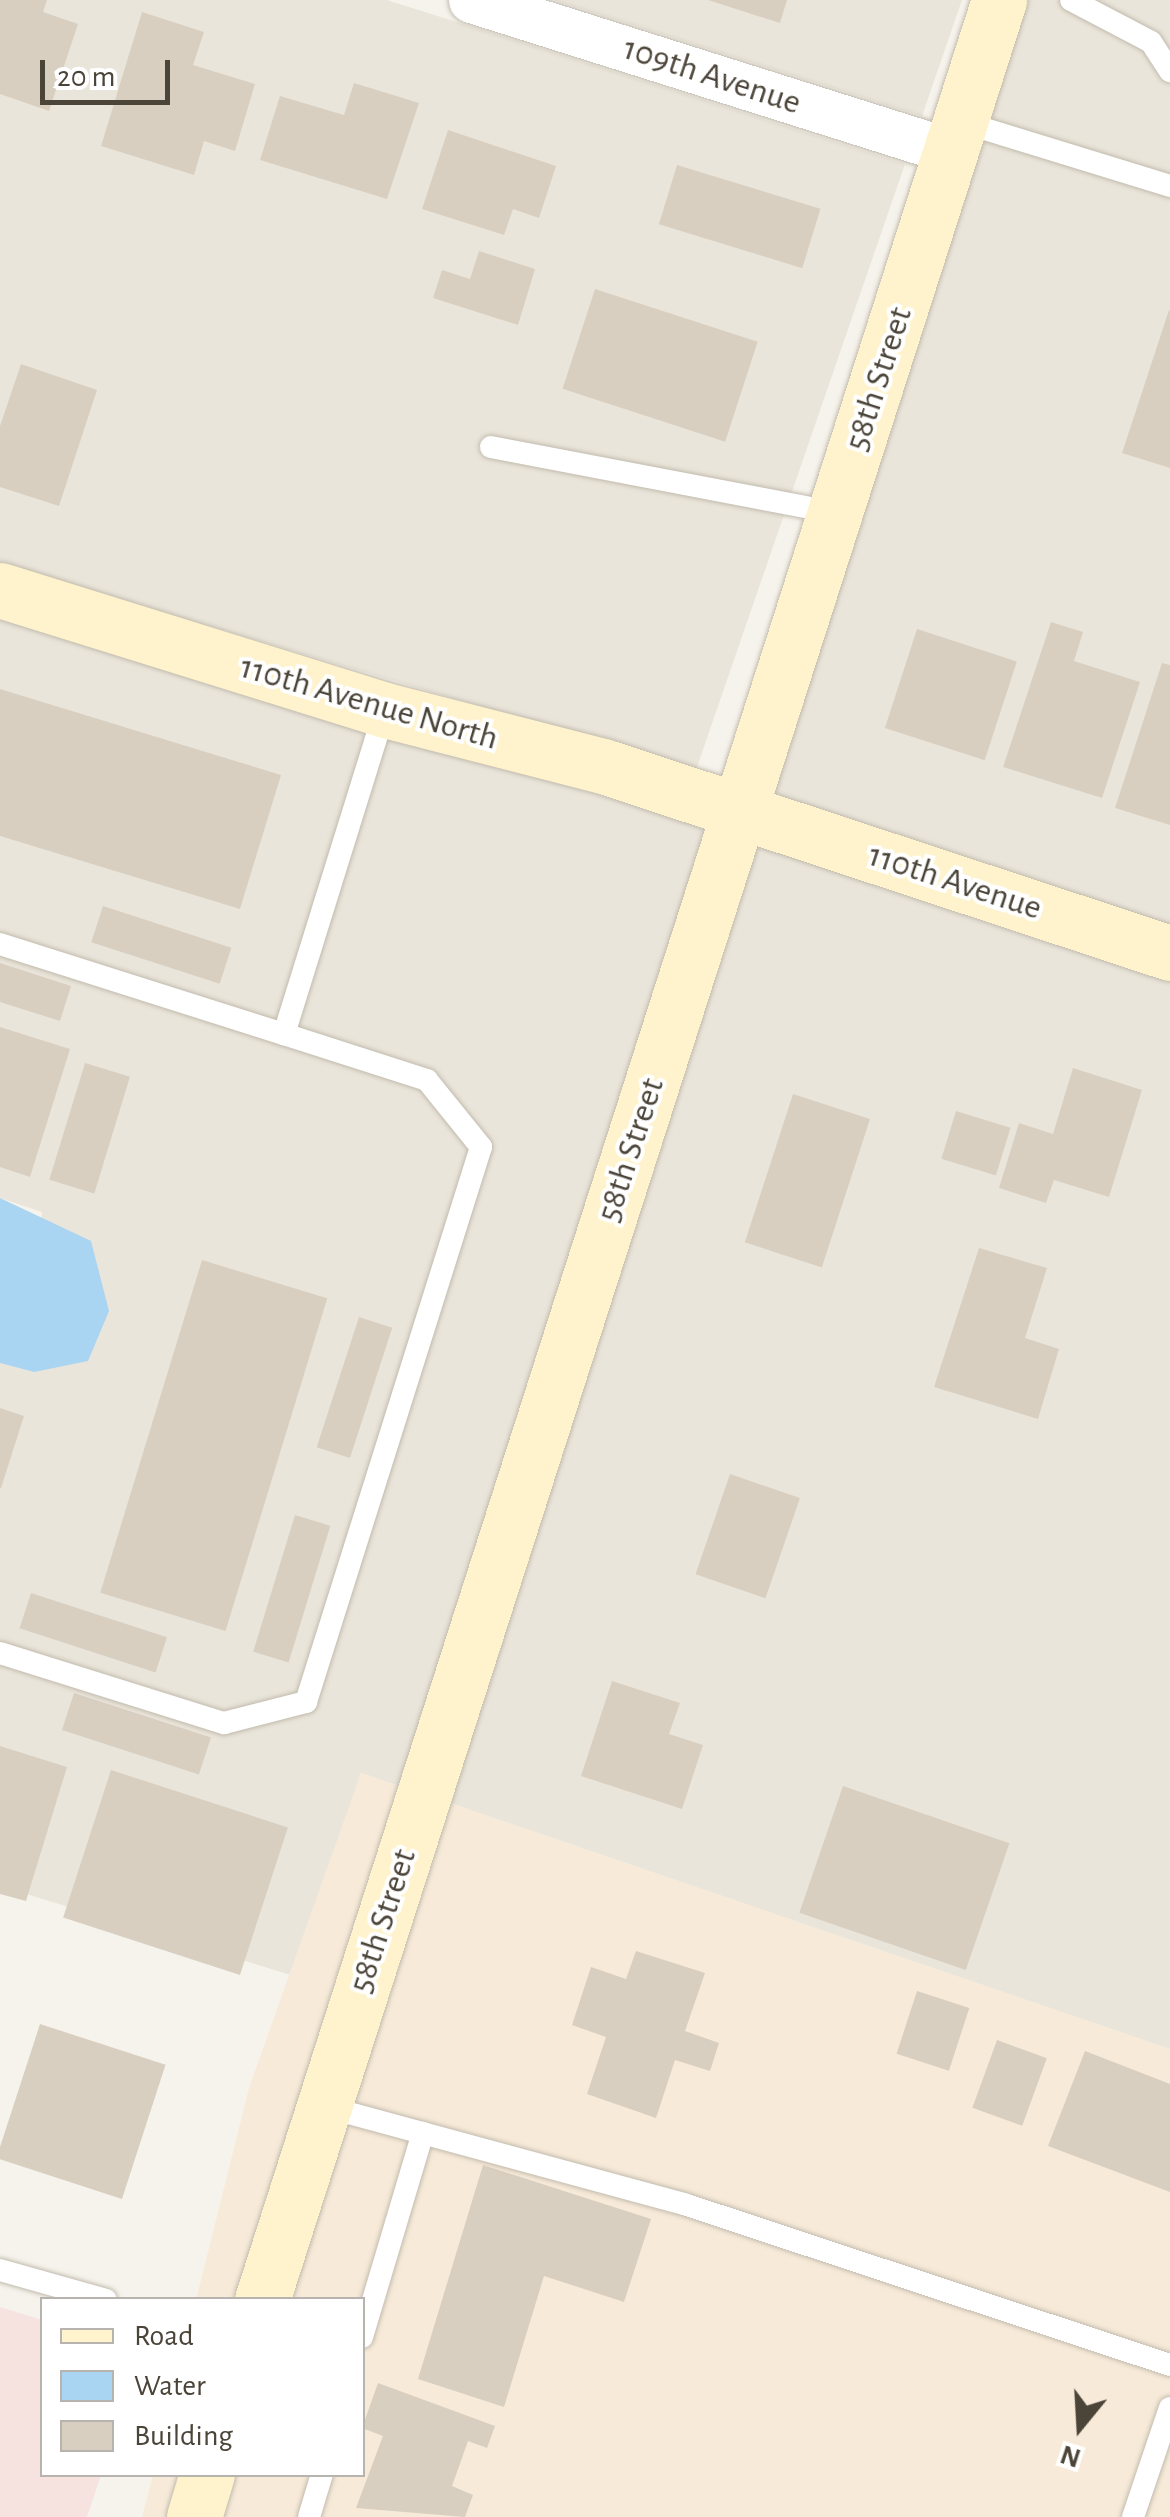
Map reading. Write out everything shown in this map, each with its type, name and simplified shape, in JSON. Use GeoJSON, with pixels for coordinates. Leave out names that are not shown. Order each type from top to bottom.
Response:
{"type":"FeatureCollection","features":[{"type":"Feature","properties":{"kind":"street","name":"109th Avenue"},"geometry":{"type":"LineString","coordinates":[[471,0],[957,137]]}},
{"type":"Feature","properties":{"kind":"street","name":"58th Street"},"geometry":{"type":"LineString","coordinates":[[263,2297],[998,0]]}},
{"type":"Feature","properties":{"kind":"street","name":"110th Avenue North"},"geometry":{"type":"LineString","coordinates":[[0,590],[385,710],[740,811]]}},
{"type":"Feature","properties":{"kind":"street","name":"110th Avenue"},"geometry":{"type":"LineString","coordinates":[[740,811],[1170,953]]}},
{"type":"Feature","properties":{"kind":"street"},"geometry":{"type":"LineString","coordinates":[[195,2517],[207,2477]]}},
{"type":"Feature","properties":{"kind":"lane"},"geometry":{"type":"LineString","coordinates":[[1070,0],[1151,42],[1170,72]]}},
{"type":"Feature","properties":{"kind":"lane"},"geometry":{"type":"LineString","coordinates":[[957,137],[1170,186]]}},
{"type":"Feature","properties":{"kind":"lane"},"geometry":{"type":"LineString","coordinates":[[491,447],[836,513]]}},
{"type":"Feature","properties":{"kind":"lane"},"geometry":{"type":"LineString","coordinates":[[284,1034],[385,710]]}},
{"type":"Feature","properties":{"kind":"lane"},"geometry":{"type":"LineString","coordinates":[[0,944],[427,1080],[481,1148],[306,1702],[224,1724],[0,1653]]}},
{"type":"Feature","properties":{"kind":"lane"},"geometry":{"type":"LineString","coordinates":[[323,2106],[684,2204],[1170,2365]]}},
{"type":"Feature","properties":{"kind":"lane"},"geometry":{"type":"LineString","coordinates":[[365,2327],[423,2133]]}},
{"type":"Feature","properties":{"kind":"lane"},"geometry":{"type":"LineString","coordinates":[[0,2270],[95,2297]]}},
{"type":"Feature","properties":{"kind":"lane"},"geometry":{"type":"LineString","coordinates":[[1133,2517],[1170,2408]]}},
{"type":"Feature","properties":{"kind":"lane"},"geometry":{"type":"LineString","coordinates":[[309,2517],[321,2477]]}},
{"type":"Feature","properties":{"kind":"shaded area"},"geometry":{"type":"Polygon","coordinates":[[[0,0],[387,0],[905,164],[696,770],[0,564],[0,0]]]}},
{"type":"Feature","properties":{"kind":"shaded area"},"geometry":{"type":"Polygon","coordinates":[[[554,0],[962,0],[922,116],[554,0]]]}},
{"type":"Feature","properties":{"kind":"shaded area"},"geometry":{"type":"Polygon","coordinates":[[[1023,0],[1170,0],[1170,926],[769,794],[1023,0]]]}},
{"type":"Feature","properties":{"kind":"shaded area"},"geometry":{"type":"Polygon","coordinates":[[[0,617],[711,828],[402,1787],[361,1773],[294,1976],[0,1886],[0,1363],[34,1372],[42,1212],[0,1198],[0,617]]]}},
{"type":"Feature","properties":{"kind":"shaded area"},"geometry":{"type":"Polygon","coordinates":[[[753,842],[1170,980],[1170,2049],[444,1801],[753,842]]]}},
{"type":"Feature","properties":{"kind":"shaded area"},"geometry":{"type":"Polygon","coordinates":[[[361,1773],[402,1787],[240,2297],[197,2297],[249,2088],[361,1773]]]}},
{"type":"Feature","properties":{"kind":"shaded area"},"geometry":{"type":"Polygon","coordinates":[[[444,1801],[1170,2049],[1170,2517],[218,2517],[230,2477],[365,2477],[365,2297],[287,2297],[444,1801]]]}},
{"type":"Feature","properties":{"kind":"shaded area"},"geometry":{"type":"Polygon","coordinates":[[[0,2307],[40,2319],[40,2477],[100,2477],[87,2517],[0,2517],[0,2307]]]}},
{"type":"Feature","properties":{"kind":"shaded area"},"geometry":{"type":"Polygon","coordinates":[[[152,2477],[184,2477],[171,2517],[142,2517],[152,2477]]]}},
{"type":"Feature","properties":{"kind":"water"},"geometry":{"type":"Polygon","coordinates":[[[0,1198],[91,1241],[109,1311],[88,1361],[34,1372],[0,1363],[0,1198]]]}},
{"type":"Feature","properties":{"kind":"building"},"geometry":{"type":"Polygon","coordinates":[[[0,0],[47,0],[43,12],[78,24],[49,111],[0,94],[0,0]]]}},
{"type":"Feature","properties":{"kind":"building"},"geometry":{"type":"Polygon","coordinates":[[[708,0],[787,0],[780,23],[708,0]]]}},
{"type":"Feature","properties":{"kind":"building"},"geometry":{"type":"Polygon","coordinates":[[[142,12],[204,32],[193,65],[255,84],[235,151],[204,141],[194,175],[101,146],[142,12]]]}},
{"type":"Feature","properties":{"kind":"building"},"geometry":{"type":"Polygon","coordinates":[[[354,83],[419,103],[387,199],[260,160],[280,96],[344,115],[354,83]]]}},
{"type":"Feature","properties":{"kind":"building"},"geometry":{"type":"Polygon","coordinates":[[[448,130],[556,166],[539,218],[513,209],[504,235],[422,209],[448,130]]]}},
{"type":"Feature","properties":{"kind":"building"},"geometry":{"type":"Polygon","coordinates":[[[677,165],[820,209],[802,268],[659,224],[677,165]]]}},
{"type":"Feature","properties":{"kind":"building"},"geometry":{"type":"Polygon","coordinates":[[[479,251],[535,269],[518,325],[433,298],[442,270],[470,279],[479,251]]]}},
{"type":"Feature","properties":{"kind":"building"},"geometry":{"type":"Polygon","coordinates":[[[595,289],[758,342],[725,442],[563,389],[595,289]]]}},
{"type":"Feature","properties":{"kind":"building"},"geometry":{"type":"Polygon","coordinates":[[[1170,311],[1170,468],[1122,453],[1170,311]]]}},
{"type":"Feature","properties":{"kind":"building"},"geometry":{"type":"Polygon","coordinates":[[[21,364],[97,390],[59,506],[0,487],[0,426],[21,364]]]}},
{"type":"Feature","properties":{"kind":"building"},"geometry":{"type":"Polygon","coordinates":[[[1051,622],[1083,632],[1074,661],[1140,682],[1102,798],[1003,767],[1051,622]]]}},
{"type":"Feature","properties":{"kind":"building"},"geometry":{"type":"Polygon","coordinates":[[[917,629],[1017,661],[985,760],[885,728],[917,629]]]}},
{"type":"Feature","properties":{"kind":"building"},"geometry":{"type":"Polygon","coordinates":[[[1162,663],[1170,665],[1170,825],[1115,808],[1162,663]]]}},
{"type":"Feature","properties":{"kind":"building"},"geometry":{"type":"Polygon","coordinates":[[[0,689],[281,775],[240,909],[0,836],[0,689]]]}},
{"type":"Feature","properties":{"kind":"building"},"geometry":{"type":"Polygon","coordinates":[[[103,906],[231,948],[220,984],[91,942],[103,906]]]}},
{"type":"Feature","properties":{"kind":"building"},"geometry":{"type":"Polygon","coordinates":[[[0,963],[71,986],[60,1021],[0,1002],[0,963]]]}},
{"type":"Feature","properties":{"kind":"building"},"geometry":{"type":"Polygon","coordinates":[[[0,1027],[70,1049],[30,1177],[0,1167],[0,1027]]]}},
{"type":"Feature","properties":{"kind":"building"},"geometry":{"type":"Polygon","coordinates":[[[85,1063],[130,1077],[94,1193],[49,1180],[85,1063]]]}},
{"type":"Feature","properties":{"kind":"building"},"geometry":{"type":"Polygon","coordinates":[[[1073,1068],[1142,1090],[1109,1197],[1054,1180],[1046,1203],[999,1188],[1019,1123],[1053,1134],[1073,1068]]]}},
{"type":"Feature","properties":{"kind":"building"},"geometry":{"type":"Polygon","coordinates":[[[793,1094],[870,1119],[822,1267],[745,1242],[793,1094]]]}},
{"type":"Feature","properties":{"kind":"building"},"geometry":{"type":"Polygon","coordinates":[[[956,1111],[1011,1128],[996,1175],[941,1159],[956,1111]]]}},
{"type":"Feature","properties":{"kind":"building"},"geometry":{"type":"Polygon","coordinates":[[[979,1248],[1047,1268],[1025,1338],[1059,1349],[1038,1419],[934,1387],[979,1248]]]}},
{"type":"Feature","properties":{"kind":"building"},"geometry":{"type":"Polygon","coordinates":[[[202,1260],[327,1298],[226,1631],[100,1593],[202,1260]]]}},
{"type":"Feature","properties":{"kind":"building"},"geometry":{"type":"Polygon","coordinates":[[[359,1317],[392,1328],[350,1458],[317,1447],[359,1317]]]}},
{"type":"Feature","properties":{"kind":"building"},"geometry":{"type":"Polygon","coordinates":[[[0,1408],[24,1416],[1,1488],[0,1488],[0,1408]]]}},
{"type":"Feature","properties":{"kind":"building"},"geometry":{"type":"Polygon","coordinates":[[[730,1474],[800,1498],[765,1598],[695,1574],[730,1474]]]}},
{"type":"Feature","properties":{"kind":"building"},"geometry":{"type":"Polygon","coordinates":[[[295,1515],[330,1526],[289,1663],[253,1652],[295,1515]]]}},
{"type":"Feature","properties":{"kind":"building"},"geometry":{"type":"Polygon","coordinates":[[[31,1593],[167,1637],[156,1672],[20,1628],[31,1593]]]}},
{"type":"Feature","properties":{"kind":"building"},"geometry":{"type":"Polygon","coordinates":[[[612,1681],[680,1703],[669,1734],[703,1745],[682,1809],[581,1776],[612,1681]]]}},
{"type":"Feature","properties":{"kind":"building"},"geometry":{"type":"Polygon","coordinates":[[[74,1693],[211,1737],[199,1775],[62,1730],[74,1693]]]}},
{"type":"Feature","properties":{"kind":"building"},"geometry":{"type":"Polygon","coordinates":[[[0,1746],[67,1767],[26,1901],[0,1894],[0,1746]]]}},
{"type":"Feature","properties":{"kind":"building"},"geometry":{"type":"Polygon","coordinates":[[[111,1770],[288,1827],[240,1975],[63,1917],[111,1770]]]}},
{"type":"Feature","properties":{"kind":"building"},"geometry":{"type":"Polygon","coordinates":[[[843,1786],[1009,1843],[966,1970],[799,1913],[843,1786]]]}},
{"type":"Feature","properties":{"kind":"building"},"geometry":{"type":"Polygon","coordinates":[[[636,1951],[705,1973],[685,2031],[719,2043],[710,2071],[675,2060],[656,2118],[587,2094],[606,2037],[572,2025],[591,1967],[626,1979],[636,1951]]]}},
{"type":"Feature","properties":{"kind":"building"},"geometry":{"type":"Polygon","coordinates":[[[917,1991],[969,2008],[949,2071],[897,2054],[917,1991]]]}},
{"type":"Feature","properties":{"kind":"building"},"geometry":{"type":"Polygon","coordinates":[[[40,2024],[166,2065],[122,2199],[0,2159],[0,2147],[40,2024]]]}},
{"type":"Feature","properties":{"kind":"building"},"geometry":{"type":"Polygon","coordinates":[[[997,2040],[1047,2058],[1022,2126],[972,2108],[997,2040]]]}},
{"type":"Feature","properties":{"kind":"building"},"geometry":{"type":"Polygon","coordinates":[[[1085,2051],[1170,2084],[1170,2192],[1048,2146],[1085,2051]]]}},
{"type":"Feature","properties":{"kind":"building"},"geometry":{"type":"Polygon","coordinates":[[[483,2165],[651,2219],[624,2302],[544,2276],[504,2407],[418,2379],[483,2165]]]}},
{"type":"Feature","properties":{"kind":"building"},"geometry":{"type":"Polygon","coordinates":[[[378,2383],[495,2426],[487,2448],[468,2441],[452,2486],[473,2495],[465,2517],[356,2508],[383,2436],[365,2429],[378,2383]]]}}]}
